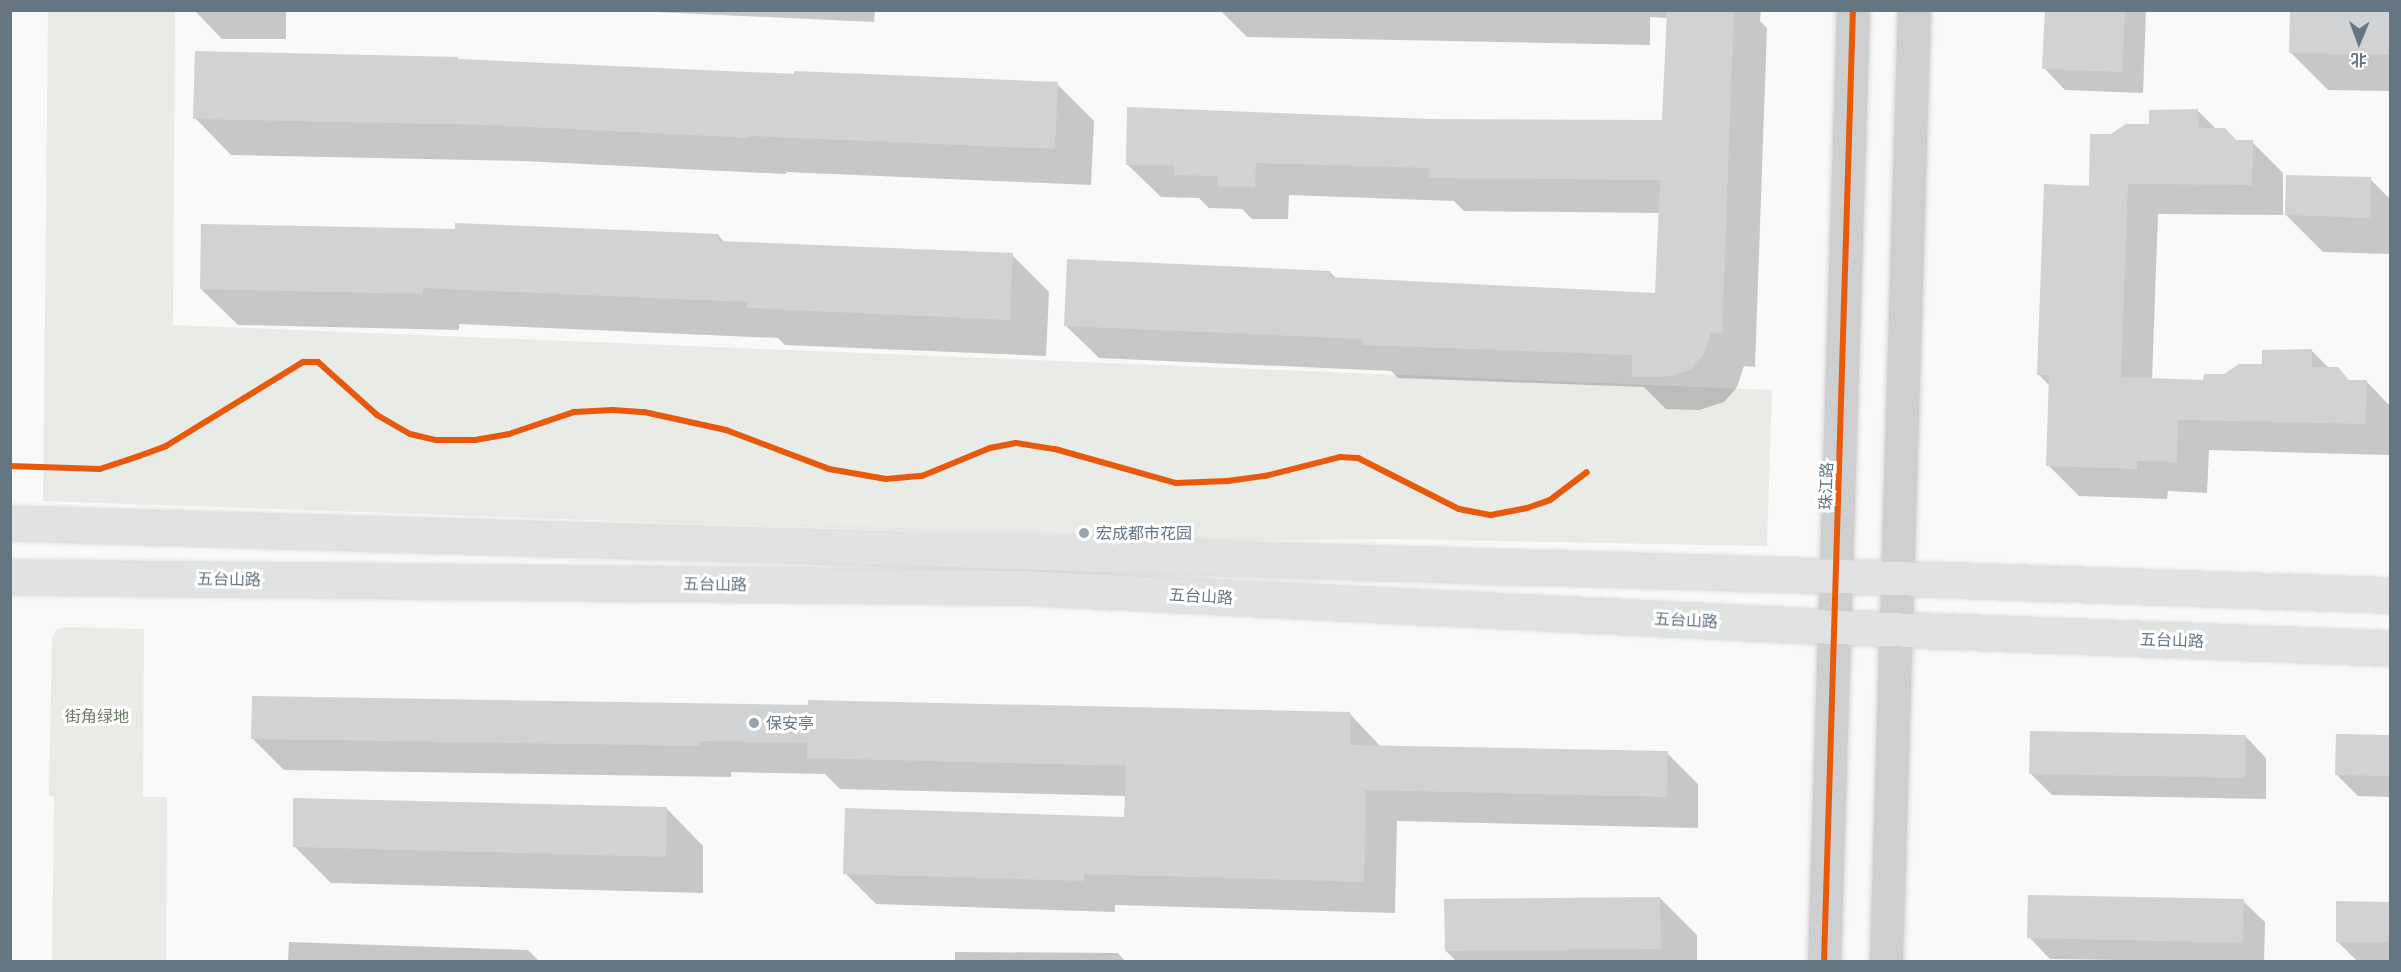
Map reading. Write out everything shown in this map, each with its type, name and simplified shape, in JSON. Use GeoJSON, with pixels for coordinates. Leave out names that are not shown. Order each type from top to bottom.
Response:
{"type":"FeatureCollection","features":[{"type":"Feature","properties":{"kind":"main road"},"geometry":{"type":"LineString","coordinates":[[10,522],[1837,576],[2391,596]]}},
{"type":"Feature","properties":{"kind":"main road","name":"五台山路"},"geometry":{"type":"LineString","coordinates":[[10,577],[1019,587],[1835,627],[2391,648]]}},
{"type":"Feature","properties":{"kind":"street","name":"珠江路"},"geometry":{"type":"LineString","coordinates":[[1824,962],[1853,10]]}},
{"type":"Feature","properties":{"kind":"street"},"geometry":{"type":"LineString","coordinates":[[1886,962],[1914,10]]}},
{"type":"Feature","properties":{"kind":"green space"},"geometry":{"type":"Polygon","coordinates":[[[48,11],[175,11],[173,325],[1772,390],[1767,546],[1384,539],[1214,541],[43,501],[48,11]]]}},
{"type":"Feature","properties":{"kind":"green space","name":"街角绿地"},"geometry":{"type":"Polygon","coordinates":[[[64,627],[144,629],[143,797],[167,797],[166,961],[52,961],[54,796],[49,796],[52,637],[56,630],[64,627]]]}},
{"type":"Feature","properties":{"kind":"building"},"geometry":{"type":"Polygon","coordinates":[[[1667,10],[1734,10],[1722,334],[1711,333],[1704,354],[1690,370],[1665,377],[1632,377],[1632,355],[1363,345],[1363,339],[1064,326],[1067,259],[1330,271],[1330,277],[1655,293],[1660,180],[1429,178],[1429,168],[1256,163],[1255,187],[1218,186],[1218,176],[1174,175],[1174,166],[1126,165],[1127,107],[1430,119],[1662,120],[1667,10]]]}},
{"type":"Feature","properties":{"kind":"building"},"geometry":{"type":"Polygon","coordinates":[[[2045,10],[2125,10],[2122,72],[2042,69],[2045,10]]]}},
{"type":"Feature","properties":{"kind":"building"},"geometry":{"type":"Polygon","coordinates":[[[2290,10],[2391,10],[2391,55],[2289,53],[2290,10]]]}},
{"type":"Feature","properties":{"kind":"building"},"geometry":{"type":"Polygon","coordinates":[[[195,51],[458,57],[458,59],[794,74],[794,71],[1058,82],[1055,149],[750,136],[750,138],[487,125],[193,119],[195,51]]]}},
{"type":"Feature","properties":{"kind":"building"},"geometry":{"type":"Polygon","coordinates":[[[2198,109],[2199,128],[2225,128],[2236,140],[2253,140],[2252,185],[2128,184],[2121,377],[2203,380],[2204,374],[2224,374],[2239,364],[2262,364],[2262,350],[2312,349],[2312,367],[2338,367],[2349,380],[2367,380],[2365,424],[2178,420],[2177,462],[2137,461],[2137,469],[2046,466],[2049,375],[2037,375],[2044,184],[2089,186],[2090,134],[2111,134],[2126,124],[2149,124],[2149,110],[2198,109]]]}},
{"type":"Feature","properties":{"kind":"building"},"geometry":{"type":"Polygon","coordinates":[[[2286,175],[2371,177],[2370,218],[2285,215],[2286,175]]]}},
{"type":"Feature","properties":{"kind":"building"},"geometry":{"type":"Polygon","coordinates":[[[455,223],[719,234],[718,241],[1013,253],[1010,320],[746,308],[747,302],[423,288],[422,294],[200,289],[201,224],[455,229],[455,223]]]}},
{"type":"Feature","properties":{"kind":"building"},"geometry":{"type":"Polygon","coordinates":[[[252,696],[808,705],[808,700],[1350,712],[1350,745],[1668,751],[1667,797],[1366,790],[1364,882],[1084,874],[1084,881],[843,874],[845,808],[1124,817],[1126,766],[807,758],[807,743],[700,741],[700,746],[251,739],[252,696]]]}},
{"type":"Feature","properties":{"kind":"building"},"geometry":{"type":"Polygon","coordinates":[[[2030,731],[2246,735],[2245,778],[2029,774],[2030,731]]]}},
{"type":"Feature","properties":{"kind":"building"},"geometry":{"type":"Polygon","coordinates":[[[2336,734],[2391,735],[2391,776],[2335,775],[2336,734]]]}},
{"type":"Feature","properties":{"kind":"building"},"geometry":{"type":"Polygon","coordinates":[[[293,798],[667,807],[666,857],[293,847],[293,798]]]}},
{"type":"Feature","properties":{"kind":"building"},"geometry":{"type":"Polygon","coordinates":[[[2028,895],[2244,899],[2243,943],[2027,938],[2028,895]]]}},
{"type":"Feature","properties":{"kind":"building"},"geometry":{"type":"Polygon","coordinates":[[[1660,897],[1661,949],[1445,951],[1444,899],[1660,897]]]}},
{"type":"Feature","properties":{"kind":"building"},"geometry":{"type":"Polygon","coordinates":[[[2336,901],[2391,902],[2391,942],[2336,942],[2336,901]]]}},
{"type":"Feature","properties":{"kind":"cycle path"},"geometry":{"type":"LineString","coordinates":[[1824,962],[1853,10]]}},
{"type":"Feature","properties":{"kind":"cycle path"},"geometry":{"type":"LineString","coordinates":[[10,466],[100,469],[139,456],[166,446],[303,362],[318,362],[377,415],[410,434],[437,440],[475,440],[509,434],[574,412],[613,410],[644,412],[726,430],[829,469],[886,479],[922,476],[990,448],[1016,443],[1055,449],[1176,483],[1228,481],[1265,476],[1340,457],[1358,458],[1459,509],[1491,515],[1527,508],[1550,500],[1587,472]]}},
{"type":"Feature","properties":{"kind":"place","name":"宏成都市花园"},"geometry":{"type":"Point","coordinates":[1084,533]}},
{"type":"Feature","properties":{"kind":"place","name":"保安亭"},"geometry":{"type":"Point","coordinates":[754,723]}}]}
